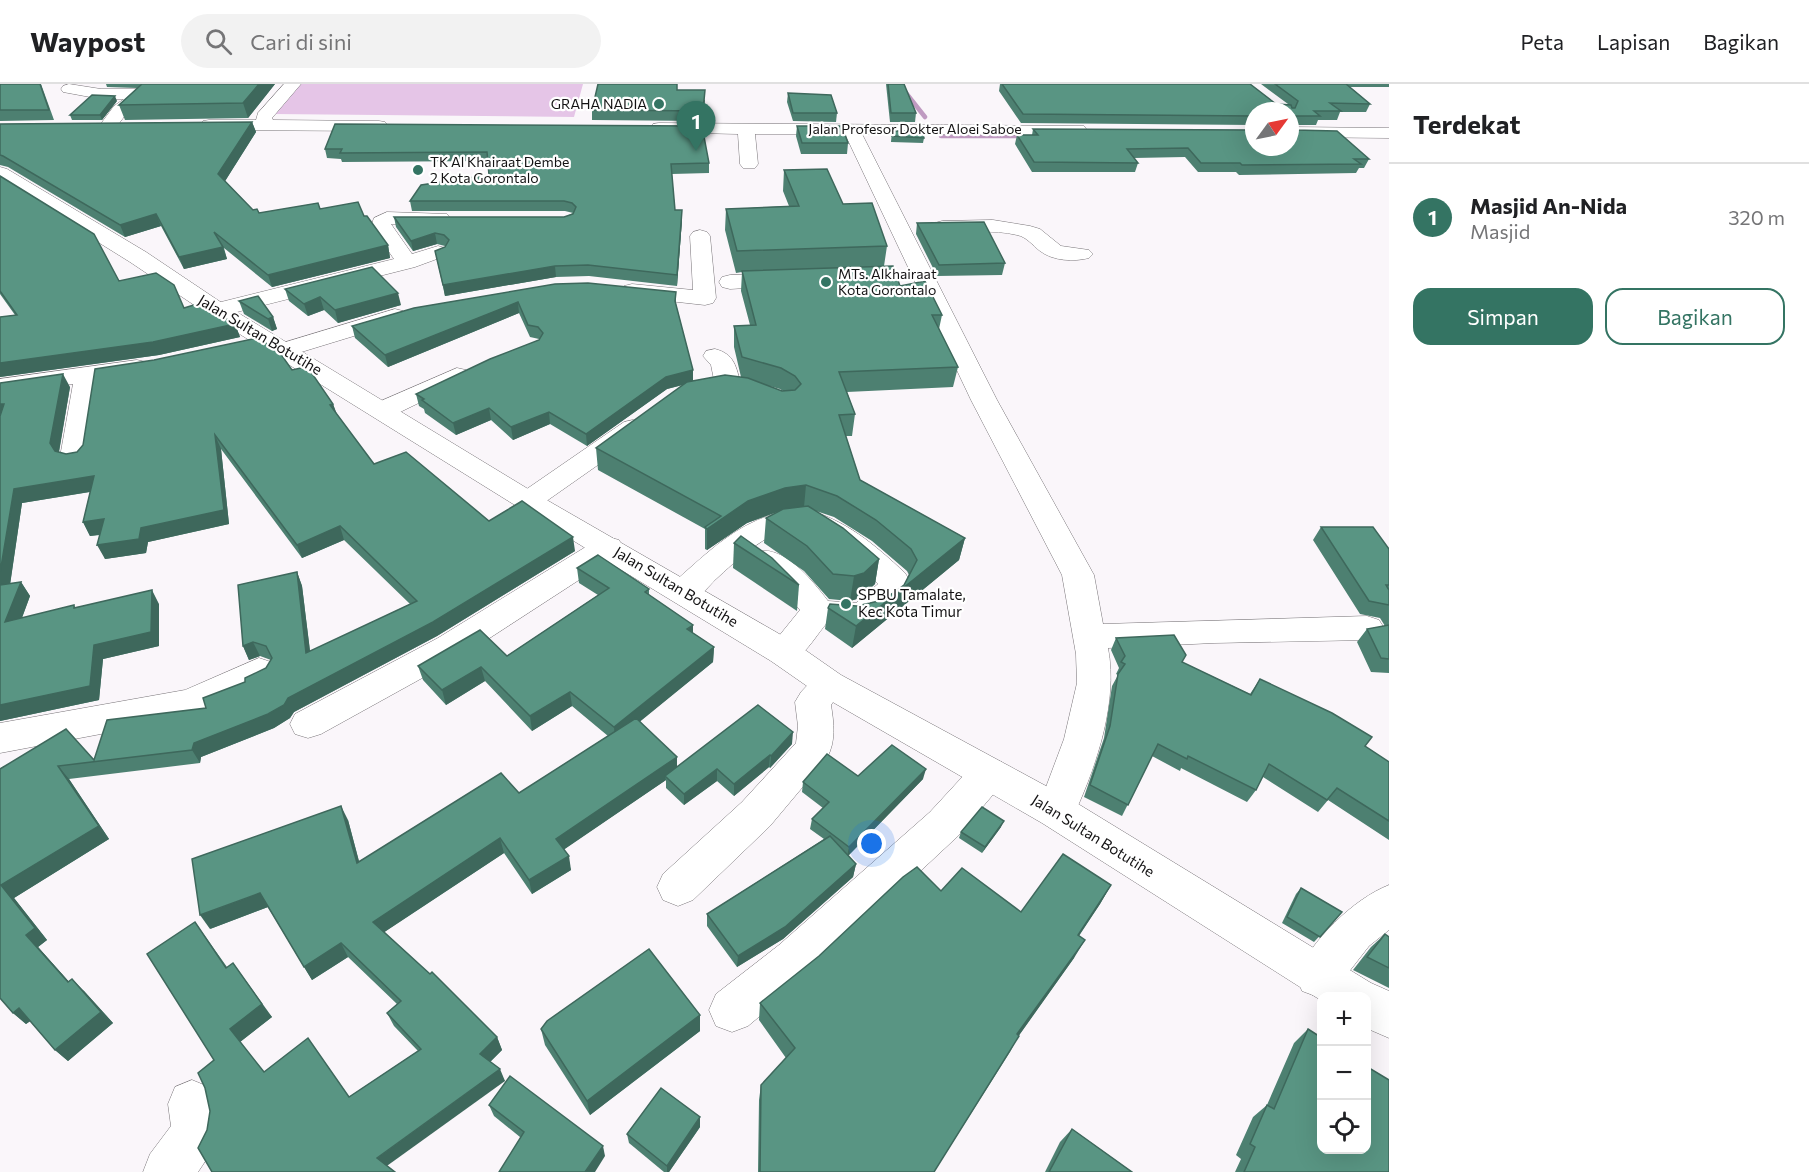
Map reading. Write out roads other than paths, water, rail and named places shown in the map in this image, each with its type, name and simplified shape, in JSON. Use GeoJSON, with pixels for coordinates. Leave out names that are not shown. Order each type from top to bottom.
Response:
{"type":"FeatureCollection","features":[{"type":"Feature","properties":{"kind":"street"},"geometry":{"type":"LineString","coordinates":[[265,125],[264,117],[293,84]]}},
{"type":"Feature","properties":{"kind":"street"},"geometry":{"type":"LineString","coordinates":[[67,87],[101,94],[140,94],[120,110],[96,118]]}},
{"type":"Feature","properties":{"kind":"street"},"geometry":{"type":"LineString","coordinates":[[67,87],[96,118],[133,125]]}},
{"type":"Feature","properties":{"kind":"street"},"geometry":{"type":"LineString","coordinates":[[1362,113],[1388,133]]}},
{"type":"Feature","properties":{"kind":"street"},"geometry":{"type":"LineString","coordinates":[[1299,121],[1316,133]]}},
{"type":"Feature","properties":{"kind":"street"},"geometry":{"type":"LineString","coordinates":[[193,125],[394,126]]}},
{"type":"Feature","properties":{"kind":"street","name":"Jalan Profesor Dokter Aloei Saboe"},"geometry":{"type":"LineString","coordinates":[[640,128],[1098,130]]}},
{"type":"Feature","properties":{"kind":"street"},"geometry":{"type":"LineString","coordinates":[[746,129],[748,164]]}},
{"type":"Feature","properties":{"kind":"street"},"geometry":{"type":"LineString","coordinates":[[851,129],[914,226],[911,276],[990,410],[1078,575],[1078,595],[1089,637],[1095,693],[1056,811]]}},
{"type":"Feature","properties":{"kind":"street"},"geometry":{"type":"LineString","coordinates":[[1299,132],[1388,133]]}},
{"type":"Feature","properties":{"kind":"street","name":"Jalan Sultan Botutihe"},"geometry":{"type":"LineString","coordinates":[[0,173],[528,501],[684,591],[783,652],[829,684],[1056,811],[1347,992]]}},
{"type":"Feature","properties":{"kind":"street"},"geometry":{"type":"LineString","coordinates":[[407,262],[381,226],[384,219],[461,218]]}},
{"type":"Feature","properties":{"kind":"street"},"geometry":{"type":"LineString","coordinates":[[914,226],[1001,228],[1025,231],[1040,238],[1048,248],[1070,255],[1082,254]]}},
{"type":"Feature","properties":{"kind":"street"},"geometry":{"type":"LineString","coordinates":[[614,289],[705,298],[700,236]]}},
{"type":"Feature","properties":{"kind":"street"},"geometry":{"type":"LineString","coordinates":[[218,310],[438,252]]}},
{"type":"Feature","properties":{"kind":"street"},"geometry":{"type":"LineString","coordinates":[[730,282],[810,279]]}},
{"type":"Feature","properties":{"kind":"street"},"geometry":{"type":"LineString","coordinates":[[237,349],[276,345],[328,334],[413,311]]}},
{"type":"Feature","properties":{"kind":"street"},"geometry":{"type":"LineString","coordinates":[[699,388],[740,386],[723,362],[715,356]]}},
{"type":"Feature","properties":{"kind":"street"},"geometry":{"type":"LineString","coordinates":[[0,387],[159,364]]}},
{"type":"Feature","properties":{"kind":"street"},"geometry":{"type":"LineString","coordinates":[[383,410],[482,364]]}},
{"type":"Feature","properties":{"kind":"street"},"geometry":{"type":"LineString","coordinates":[[74,457],[87,374]]}},
{"type":"Feature","properties":{"kind":"street"},"geometry":{"type":"LineString","coordinates":[[528,501],[658,410]]}},
{"type":"Feature","properties":{"kind":"street"},"geometry":{"type":"LineString","coordinates":[[684,591],[740,544],[761,528],[805,519],[843,538],[894,581],[893,587],[872,610],[860,616],[818,611],[801,588],[781,570],[740,544]]}},
{"type":"Feature","properties":{"kind":"street"},"geometry":{"type":"LineString","coordinates":[[308,724],[450,647],[608,548]]}},
{"type":"Feature","properties":{"kind":"street"},"geometry":{"type":"LineString","coordinates":[[783,652],[818,611]]}},
{"type":"Feature","properties":{"kind":"street"},"geometry":{"type":"LineString","coordinates":[[1089,637],[1214,631],[1367,628]]}},
{"type":"Feature","properties":{"kind":"street"},"geometry":{"type":"LineString","coordinates":[[0,738],[191,703],[259,671]]}},
{"type":"Feature","properties":{"kind":"street"},"geometry":{"type":"LineString","coordinates":[[678,887],[756,814],[814,748],[816,726],[813,702],[829,684]]}},
{"type":"Feature","properties":{"kind":"street"},"geometry":{"type":"LineString","coordinates":[[732,1011],[794,960],[944,824],[989,773]]}},
{"type":"Feature","properties":{"kind":"street"},"geometry":{"type":"LineString","coordinates":[[1318,976],[1354,932],[1389,904]]}},
{"type":"Feature","properties":{"kind":"street"},"geometry":{"type":"LineString","coordinates":[[1371,1006],[1389,1016]]}},
{"type":"Feature","properties":{"kind":"street"},"geometry":{"type":"LineString","coordinates":[[168,1172],[196,1132],[192,1104]]}},
{"type":"Feature","properties":{"kind":"waterway"},"geometry":{"type":"LineString","coordinates":[[899,84],[925,117]]}},
{"type":"Feature","properties":{"kind":"waterway"},"geometry":{"type":"LineString","coordinates":[[941,136],[1027,136]]}},
{"type":"Feature","properties":{"kind":"place","name":"GRAHA NADIA"},"geometry":{"type":"Point","coordinates":[659,104]}},
{"type":"Feature","properties":{"kind":"place","name":"Masjid An-Nida"},"geometry":{"type":"Point","coordinates":[696,151]}},
{"type":"Feature","properties":{"kind":"place","name":"TK Al Khairaat Dembe 2 Kota Gorontalo"},"geometry":{"type":"Point","coordinates":[418,170]}},
{"type":"Feature","properties":{"kind":"place","name":"MTs. Alkhairaat Kota Gorontalo"},"geometry":{"type":"Point","coordinates":[826,282]}},
{"type":"Feature","properties":{"kind":"place","name":"SPBU Tamalate, Kec Kota Timur"},"geometry":{"type":"Point","coordinates":[846,604]}}]}
